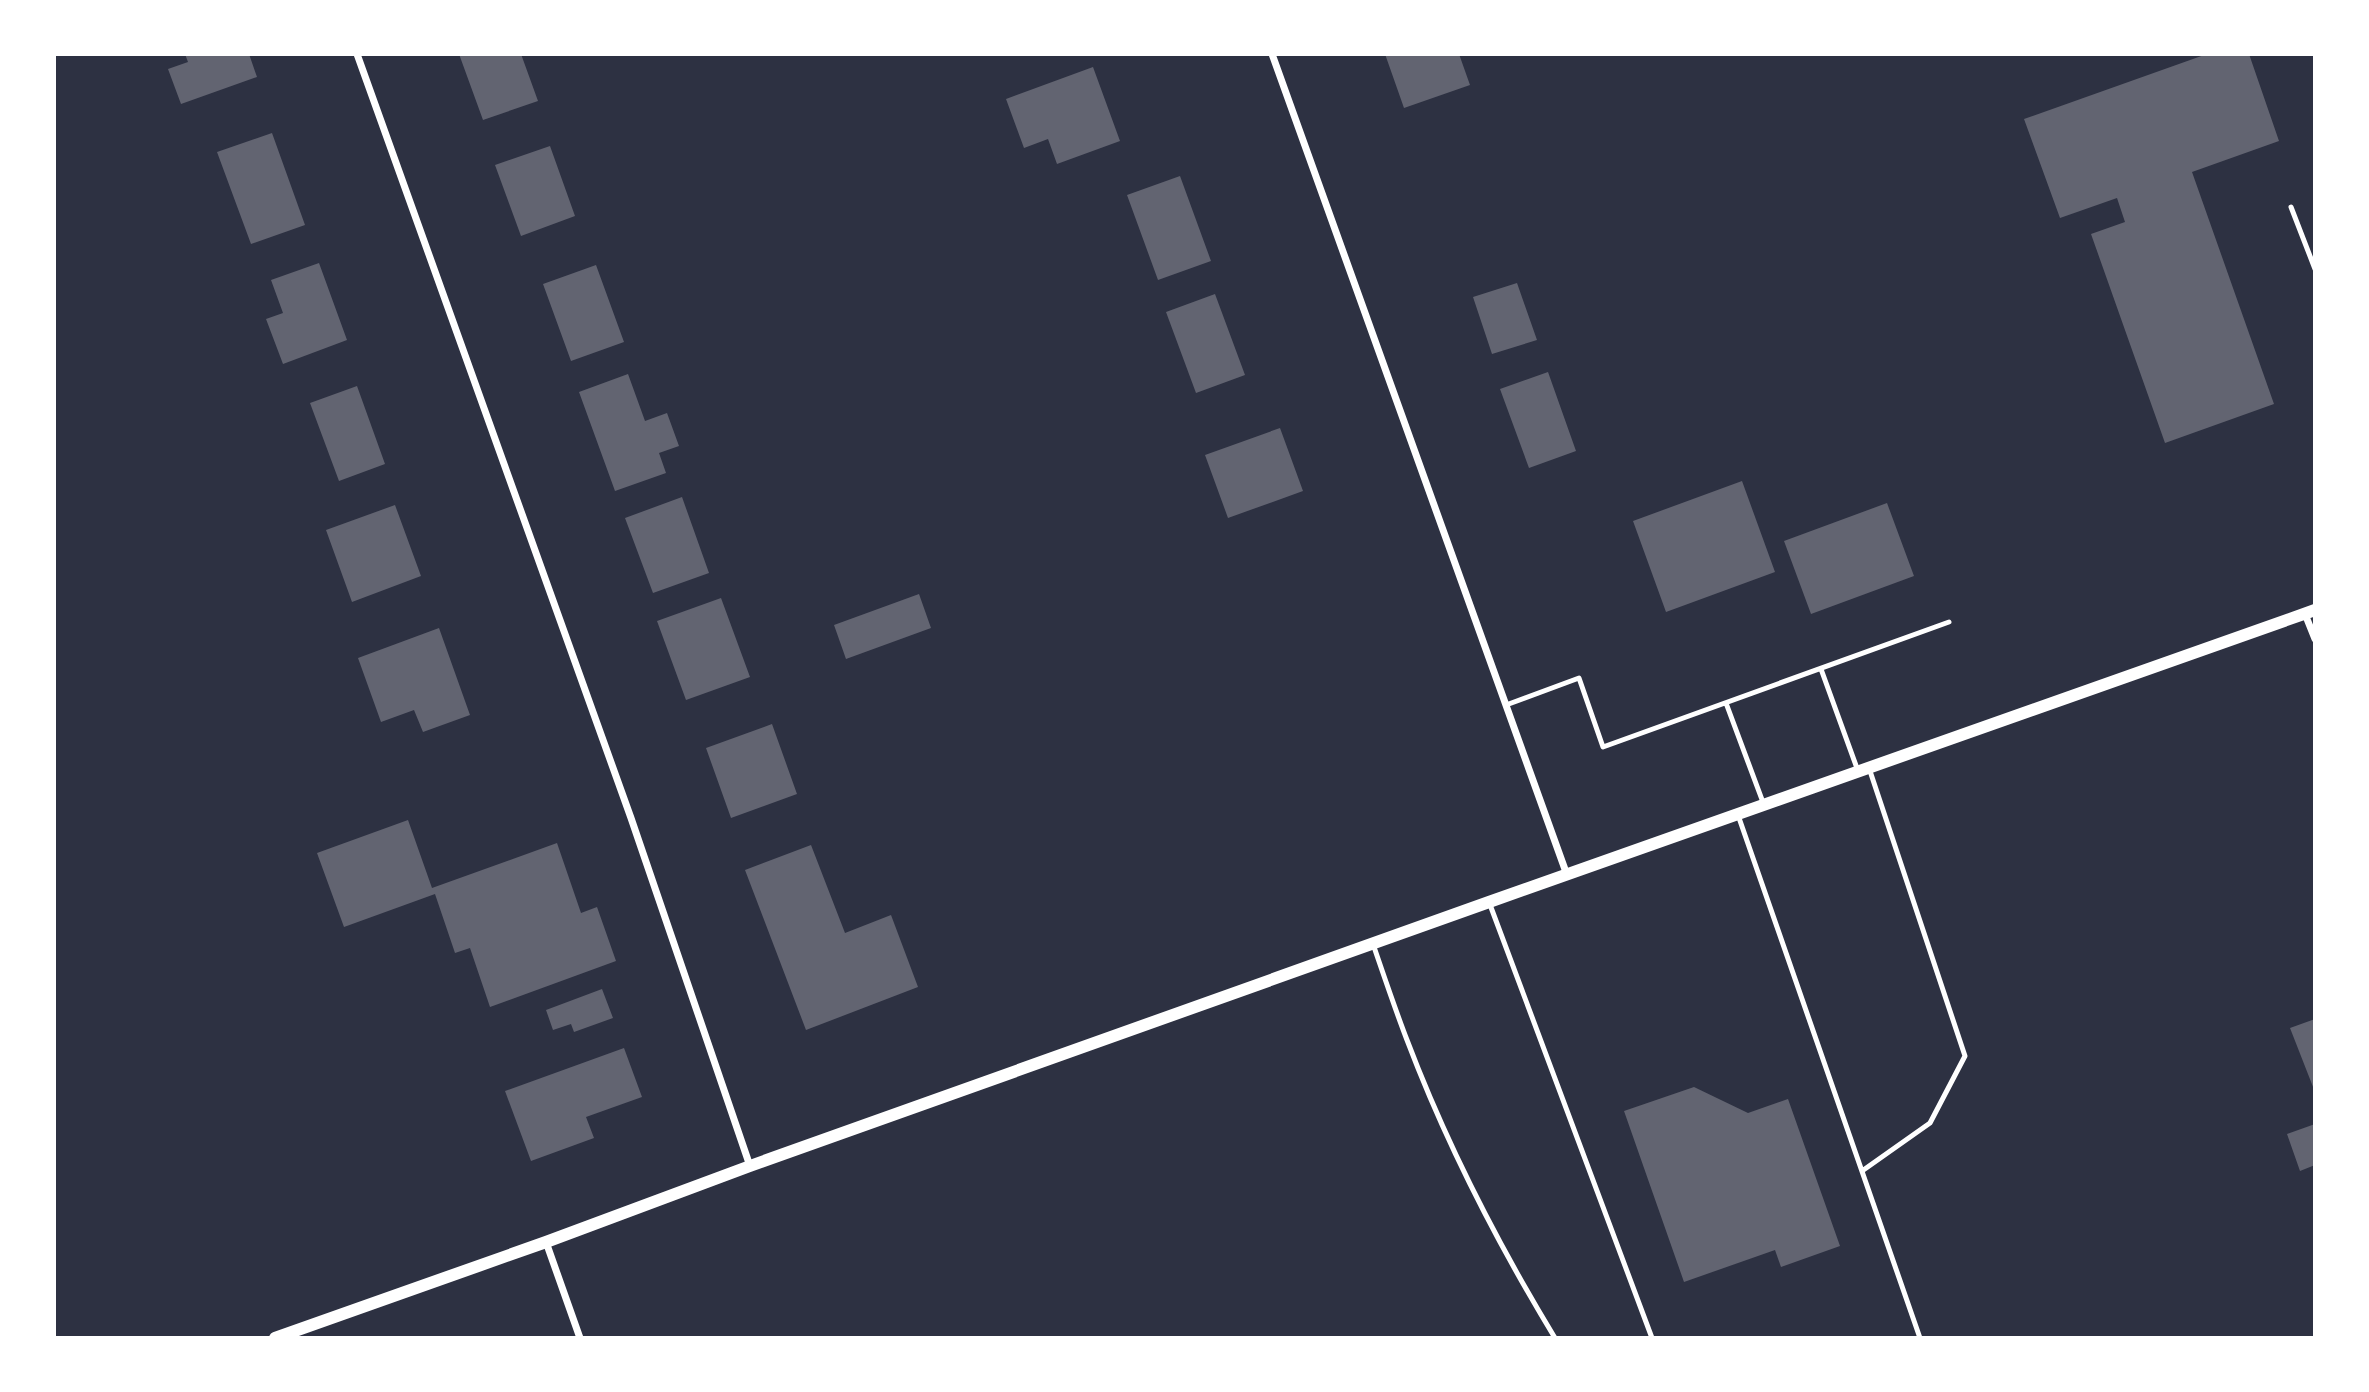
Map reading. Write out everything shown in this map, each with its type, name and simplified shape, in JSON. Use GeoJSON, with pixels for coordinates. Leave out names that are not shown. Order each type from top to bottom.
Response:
{"type":"FeatureCollection","features":[{"type":"Feature","properties":{"kind":"street"},"geometry":{"type":"LineString","coordinates":[[357,54],[631,818],[750,1166]]}},
{"type":"Feature","properties":{"kind":"street"},"geometry":{"type":"LineString","coordinates":[[1272,54],[1567,875]]}},
{"type":"Feature","properties":{"kind":"street"},"geometry":{"type":"LineString","coordinates":[[275,1338],[1489,902],[2310,612],[2315,639]]}},
{"type":"Feature","properties":{"kind":"street"},"geometry":{"type":"LineString","coordinates":[[546,1242],[580,1338]]}},
{"type":"Feature","properties":{"kind":"lane"},"geometry":{"type":"LineString","coordinates":[[2291,208],[2315,270]]}},
{"type":"Feature","properties":{"kind":"lane"},"geometry":{"type":"LineString","coordinates":[[1506,705],[1579,678],[1603,747],[1949,622]]}},
{"type":"Feature","properties":{"kind":"lane"},"geometry":{"type":"LineString","coordinates":[[1821,669],[1863,770],[1965,1056],[1930,1123],[1862,1171]]}},
{"type":"Feature","properties":{"kind":"lane"},"geometry":{"type":"LineString","coordinates":[[1726,702],[1764,805]]}},
{"type":"Feature","properties":{"kind":"lane"},"geometry":{"type":"LineString","coordinates":[[1738,814],[1920,1338]]}},
{"type":"Feature","properties":{"kind":"lane"},"geometry":{"type":"LineString","coordinates":[[1489,902],[1652,1338]]}},
{"type":"Feature","properties":{"kind":"lane"},"geometry":{"type":"LineString","coordinates":[[1373,944],[1407,1041],[1450,1142],[1528,1293],[1555,1338]]}},
{"type":"Feature","properties":{"kind":"building"},"geometry":{"type":"Polygon","coordinates":[[[185,54],[249,54],[257,77],[181,104],[168,69],[188,62],[185,54]]]}},
{"type":"Feature","properties":{"kind":"building"},"geometry":{"type":"Polygon","coordinates":[[[459,54],[521,54],[538,101],[483,120],[459,54]]]}},
{"type":"Feature","properties":{"kind":"building"},"geometry":{"type":"Polygon","coordinates":[[[1385,54],[1459,54],[1470,85],[1404,108],[1385,54]]]}},
{"type":"Feature","properties":{"kind":"building"},"geometry":{"type":"Polygon","coordinates":[[[2207,54],[2249,54],[2279,141],[2192,172],[2274,404],[2165,443],[2091,234],[2125,222],[2117,198],[2060,218],[2024,119],[2207,54]]]}},
{"type":"Feature","properties":{"kind":"building"},"geometry":{"type":"Polygon","coordinates":[[[1093,67],[1120,141],[1057,164],[1048,139],[1024,148],[1006,99],[1093,67]]]}},
{"type":"Feature","properties":{"kind":"building"},"geometry":{"type":"Polygon","coordinates":[[[272,133],[305,225],[251,244],[217,152],[272,133]]]}},
{"type":"Feature","properties":{"kind":"building"},"geometry":{"type":"Polygon","coordinates":[[[550,146],[575,216],[521,236],[495,165],[550,146]]]}},
{"type":"Feature","properties":{"kind":"building"},"geometry":{"type":"Polygon","coordinates":[[[1180,176],[1211,261],[1158,280],[1127,195],[1180,176]]]}},
{"type":"Feature","properties":{"kind":"building"},"geometry":{"type":"Polygon","coordinates":[[[319,263],[347,340],[283,364],[266,319],[283,313],[271,280],[319,263]]]}},
{"type":"Feature","properties":{"kind":"building"},"geometry":{"type":"Polygon","coordinates":[[[596,265],[624,342],[571,361],[543,284],[596,265]]]}},
{"type":"Feature","properties":{"kind":"building"},"geometry":{"type":"Polygon","coordinates":[[[1517,283],[1537,340],[1492,354],[1473,297],[1517,283]]]}},
{"type":"Feature","properties":{"kind":"building"},"geometry":{"type":"Polygon","coordinates":[[[1215,294],[1245,375],[1196,393],[1166,312],[1215,294]]]}},
{"type":"Feature","properties":{"kind":"building"},"geometry":{"type":"Polygon","coordinates":[[[1548,372],[1576,451],[1529,468],[1500,389],[1548,372]]]}},
{"type":"Feature","properties":{"kind":"building"},"geometry":{"type":"Polygon","coordinates":[[[628,374],[645,421],[667,413],[679,446],[659,453],[666,473],[615,491],[579,392],[628,374]]]}},
{"type":"Feature","properties":{"kind":"building"},"geometry":{"type":"Polygon","coordinates":[[[357,386],[385,464],[339,481],[310,403],[357,386]]]}},
{"type":"Feature","properties":{"kind":"building"},"geometry":{"type":"Polygon","coordinates":[[[1280,428],[1303,491],[1228,518],[1205,455],[1280,428]]]}},
{"type":"Feature","properties":{"kind":"building"},"geometry":{"type":"Polygon","coordinates":[[[1742,481],[1775,572],[1666,612],[1633,521],[1742,481]]]}},
{"type":"Feature","properties":{"kind":"building"},"geometry":{"type":"Polygon","coordinates":[[[682,497],[709,573],[653,593],[625,518],[682,497]]]}},
{"type":"Feature","properties":{"kind":"building"},"geometry":{"type":"Polygon","coordinates":[[[1887,503],[1914,576],[1811,614],[1784,541],[1887,503]]]}},
{"type":"Feature","properties":{"kind":"building"},"geometry":{"type":"Polygon","coordinates":[[[395,505],[421,576],[352,602],[326,530],[395,505]]]}},
{"type":"Feature","properties":{"kind":"building"},"geometry":{"type":"Polygon","coordinates":[[[919,594],[931,628],[846,659],[834,625],[919,594]]]}},
{"type":"Feature","properties":{"kind":"building"},"geometry":{"type":"Polygon","coordinates":[[[721,598],[750,677],[686,700],[657,621],[721,598]]]}},
{"type":"Feature","properties":{"kind":"building"},"geometry":{"type":"Polygon","coordinates":[[[439,628],[470,715],[423,732],[414,710],[381,722],[358,658],[439,628]]]}},
{"type":"Feature","properties":{"kind":"building"},"geometry":{"type":"Polygon","coordinates":[[[772,724],[797,794],[731,818],[706,748],[772,724]]]}},
{"type":"Feature","properties":{"kind":"building"},"geometry":{"type":"Polygon","coordinates":[[[408,820],[432,888],[557,843],[581,913],[597,907],[616,961],[490,1007],[470,948],[455,953],[435,894],[344,927],[317,853],[408,820]]]}},
{"type":"Feature","properties":{"kind":"building"},"geometry":{"type":"Polygon","coordinates":[[[811,845],[845,933],[891,915],[918,987],[806,1030],[745,870],[811,845]]]}},
{"type":"Feature","properties":{"kind":"building"},"geometry":{"type":"Polygon","coordinates":[[[602,989],[613,1018],[574,1032],[571,1024],[553,1030],[546,1010],[602,989]]]}},
{"type":"Feature","properties":{"kind":"building"},"geometry":{"type":"Polygon","coordinates":[[[2315,1019],[2315,1092],[2290,1028],[2315,1019]]]}},
{"type":"Feature","properties":{"kind":"building"},"geometry":{"type":"Polygon","coordinates":[[[624,1048],[642,1097],[586,1117],[594,1138],[531,1161],[505,1091],[624,1048]]]}},
{"type":"Feature","properties":{"kind":"building"},"geometry":{"type":"Polygon","coordinates":[[[1694,1087],[1748,1113],[1788,1099],[1840,1246],[1781,1267],[1775,1250],[1684,1282],[1624,1111],[1694,1087]]]}},
{"type":"Feature","properties":{"kind":"building"},"geometry":{"type":"Polygon","coordinates":[[[2315,1124],[2315,1165],[2300,1171],[2287,1134],[2315,1124]]]}}]}
